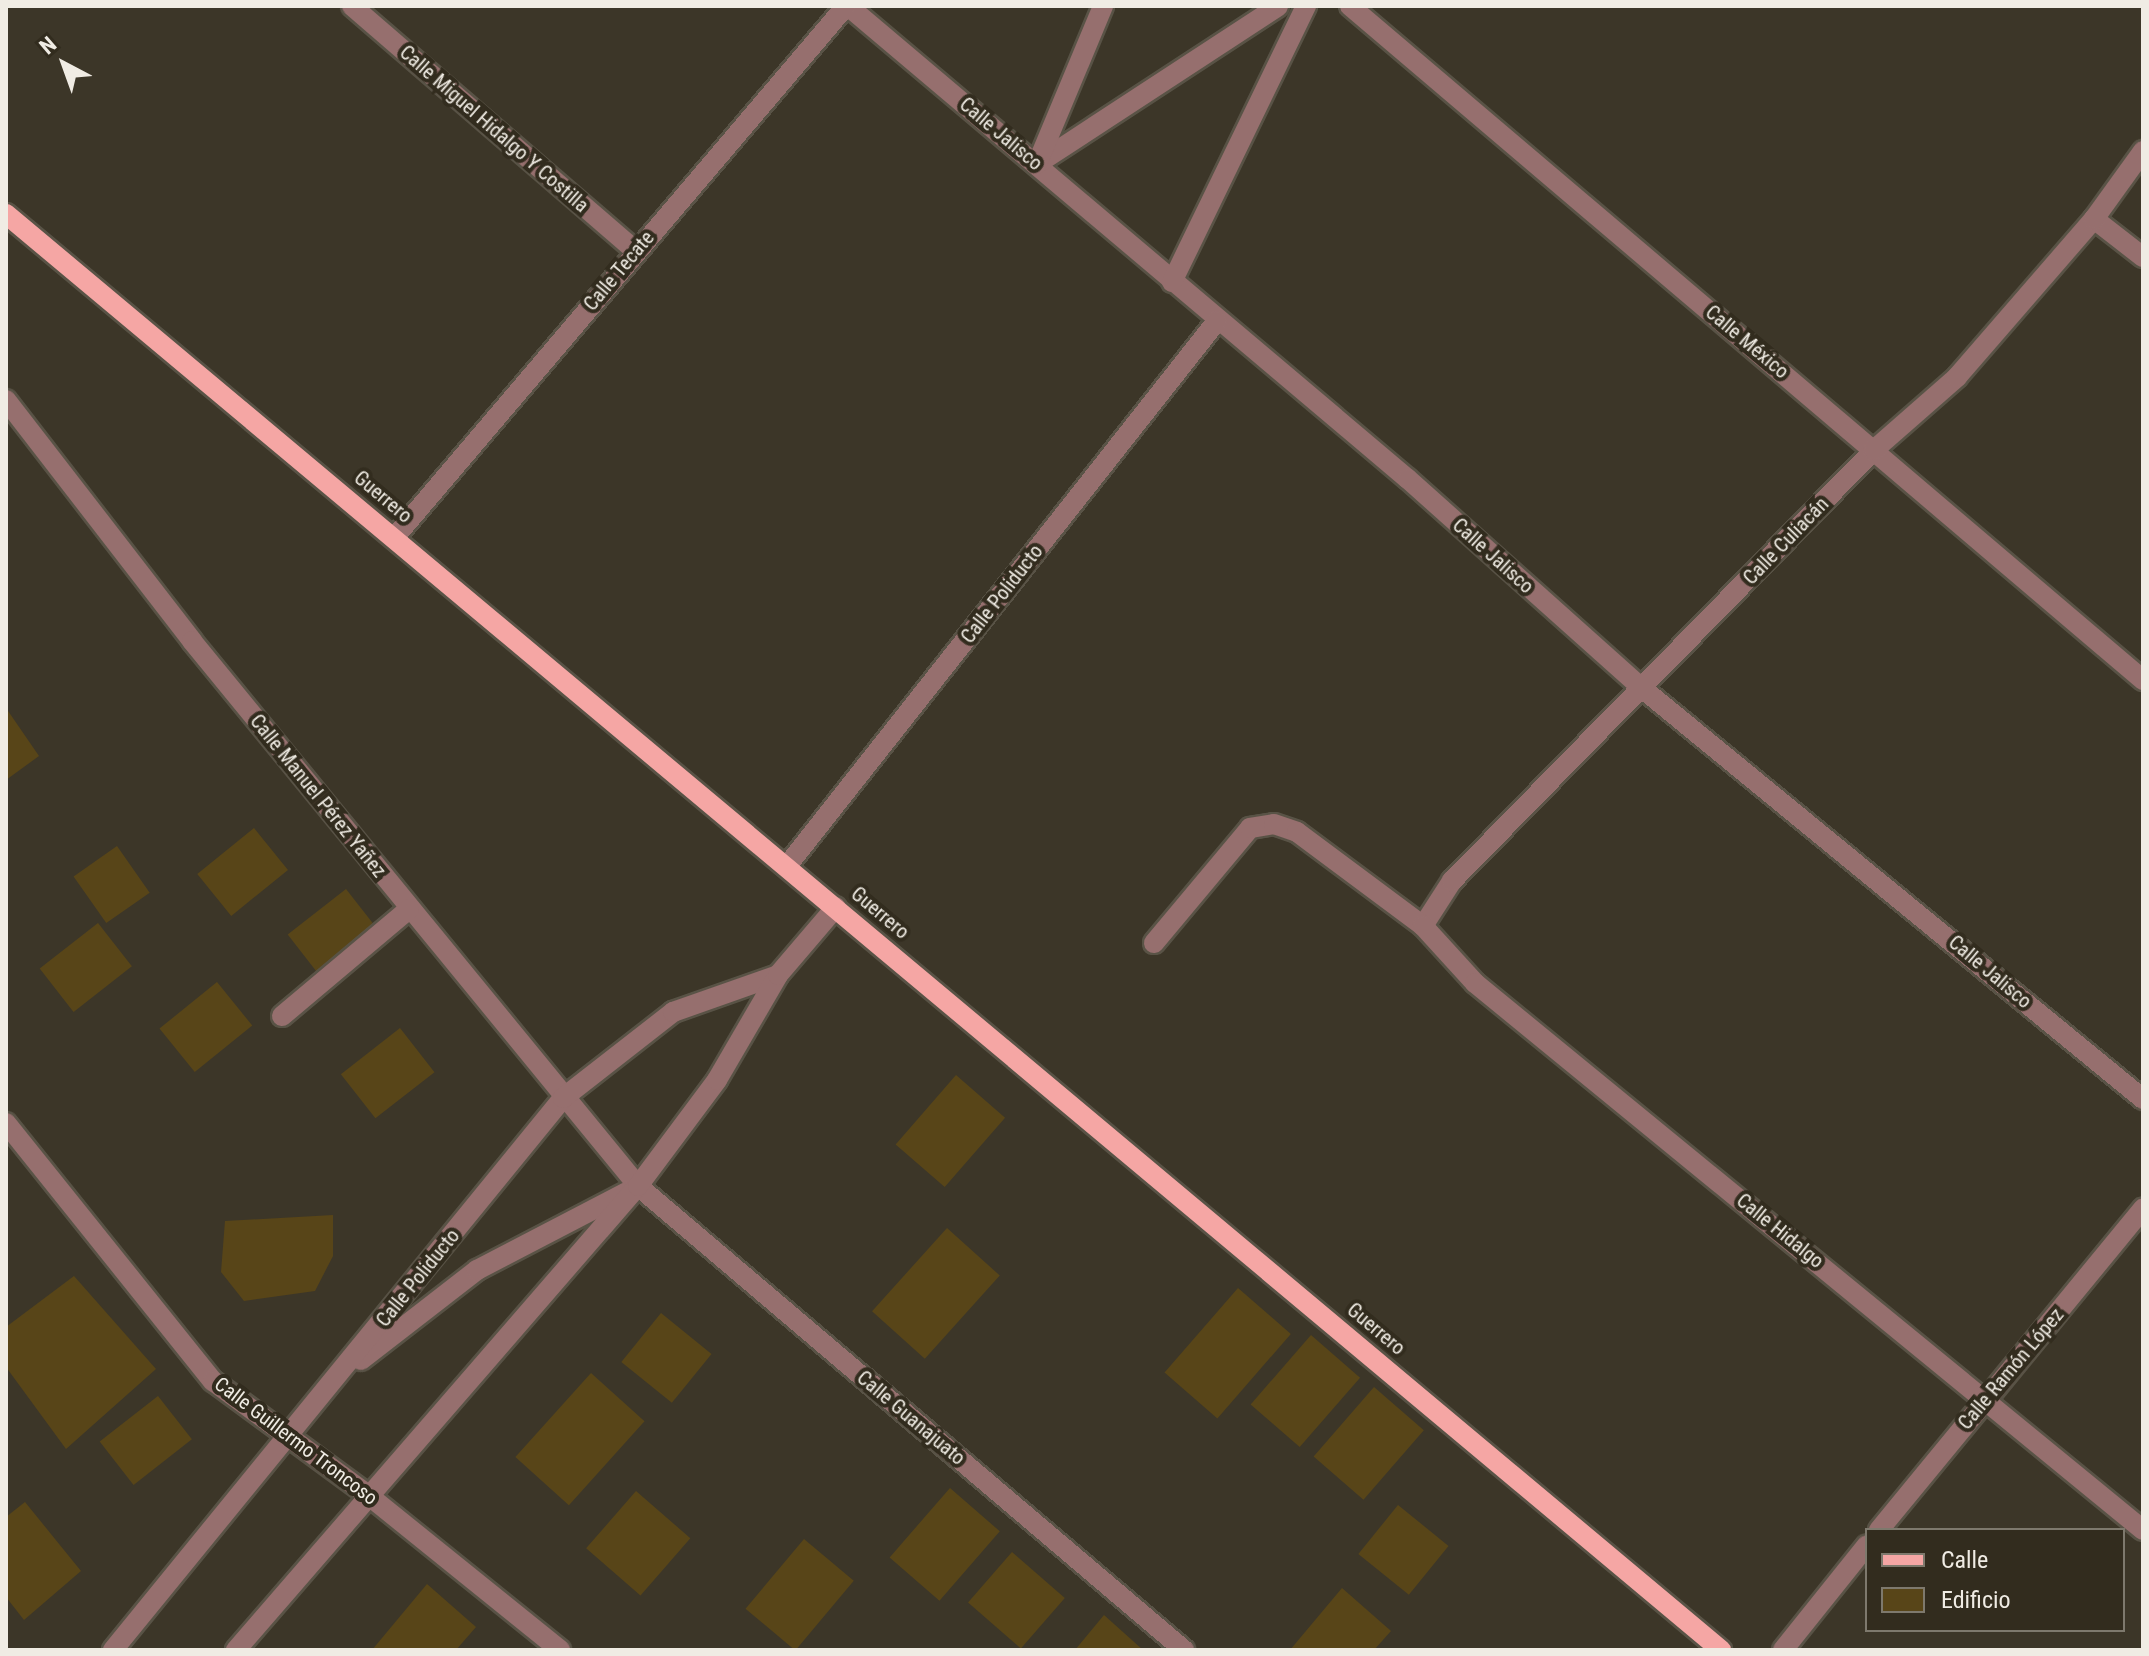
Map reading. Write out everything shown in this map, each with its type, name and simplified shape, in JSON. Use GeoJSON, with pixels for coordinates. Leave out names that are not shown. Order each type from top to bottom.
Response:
{"type":"FeatureCollection","features":[{"type":"Feature","properties":{"kind":"main road","name":"Guerrero"},"geometry":{"type":"LineString","coordinates":[[6,214],[1721,1650]]}},
{"type":"Feature","properties":{"kind":"street","name":"Calle Miguel Hidalgo Y Costilla"},"geometry":{"type":"LineString","coordinates":[[352,6],[636,251]]}},
{"type":"Feature","properties":{"kind":"street","name":"Calle Tecate"},"geometry":{"type":"LineString","coordinates":[[394,538],[847,6]]}},
{"type":"Feature","properties":{"kind":"street","name":"Calle Jalisco"},"geometry":{"type":"LineString","coordinates":[[847,6],[1408,479],[1643,689],[2143,1099]]}},
{"type":"Feature","properties":{"kind":"street"},"geometry":{"type":"LineString","coordinates":[[1037,164],[1103,6]]}},
{"type":"Feature","properties":{"kind":"street"},"geometry":{"type":"LineString","coordinates":[[1037,164],[1278,6]]}},
{"type":"Feature","properties":{"kind":"street"},"geometry":{"type":"LineString","coordinates":[[1172,282],[1306,6]]}},
{"type":"Feature","properties":{"kind":"street","name":"Calle México"},"geometry":{"type":"LineString","coordinates":[[1350,6],[2143,680]]}},
{"type":"Feature","properties":{"kind":"street","name":"Calle Culiacán"},"geometry":{"type":"LineString","coordinates":[[1423,926],[1452,881],[1874,450],[1957,377],[2094,219],[2143,151]]}},
{"type":"Feature","properties":{"kind":"street"},"geometry":{"type":"LineString","coordinates":[[2094,219],[2143,257]]}},
{"type":"Feature","properties":{"kind":"street","name":"Calle Poliducto"},"geometry":{"type":"LineString","coordinates":[[787,866],[1217,321]]}},
{"type":"Feature","properties":{"kind":"street","name":"Calle Manuel Pérez Yañez"},"geometry":{"type":"LineString","coordinates":[[6,400],[192,641],[638,1186]]}},
{"type":"Feature","properties":{"kind":"street","name":"Calle Hidalgo"},"geometry":{"type":"LineString","coordinates":[[1154,943],[1250,828],[1274,824],[1297,832],[1423,926],[1475,983],[2143,1530]]}},
{"type":"Feature","properties":{"kind":"street"},"geometry":{"type":"LineString","coordinates":[[236,1650],[638,1186],[717,1080],[778,975],[836,907]]}},
{"type":"Feature","properties":{"kind":"street"},"geometry":{"type":"LineString","coordinates":[[282,1016],[409,909]]}},
{"type":"Feature","properties":{"kind":"street","name":"Calle Poliducto"},"geometry":{"type":"LineString","coordinates":[[113,1650],[289,1438],[563,1098],[673,1012],[778,975]]}},
{"type":"Feature","properties":{"kind":"street","name":"Calle Guillermo Troncoso"},"geometry":{"type":"LineString","coordinates":[[6,1123],[213,1381],[368,1495],[560,1650]]}},
{"type":"Feature","properties":{"kind":"street"},"geometry":{"type":"LineString","coordinates":[[340,1375],[477,1270],[638,1186]]}},
{"type":"Feature","properties":{"kind":"street","name":"Calle Guanajuato"},"geometry":{"type":"LineString","coordinates":[[638,1186],[1184,1650]]}},
{"type":"Feature","properties":{"kind":"street","name":"Calle Ramón López"},"geometry":{"type":"LineString","coordinates":[[1881,1528],[2143,1209]]}},
{"type":"Feature","properties":{"kind":"street"},"geometry":{"type":"LineString","coordinates":[[1783,1650],[1865,1548]]}},
{"type":"Feature","properties":{"kind":"building"},"geometry":{"type":"Polygon","coordinates":[[[6,708],[39,756],[6,780],[6,708]]]}},
{"type":"Feature","properties":{"kind":"building"},"geometry":{"type":"Polygon","coordinates":[[[254,828],[288,870],[231,916],[197,874],[254,828]]]}},
{"type":"Feature","properties":{"kind":"building"},"geometry":{"type":"Polygon","coordinates":[[[117,846],[150,893],[106,923],[74,876],[117,846]]]}},
{"type":"Feature","properties":{"kind":"building"},"geometry":{"type":"Polygon","coordinates":[[[346,889],[380,932],[322,978],[288,935],[346,889]]]}},
{"type":"Feature","properties":{"kind":"building"},"geometry":{"type":"Polygon","coordinates":[[[98,923],[132,966],[74,1012],[40,969],[98,923]]]}},
{"type":"Feature","properties":{"kind":"building"},"geometry":{"type":"Polygon","coordinates":[[[217,982],[252,1026],[195,1072],[159,1029],[217,982]]]}},
{"type":"Feature","properties":{"kind":"building"},"geometry":{"type":"Polygon","coordinates":[[[400,1028],[434,1072],[375,1118],[341,1074],[400,1028]]]}},
{"type":"Feature","properties":{"kind":"building"},"geometry":{"type":"Polygon","coordinates":[[[956,1075],[1005,1118],[945,1187],[896,1144],[956,1075]]]}},
{"type":"Feature","properties":{"kind":"building"},"geometry":{"type":"Polygon","coordinates":[[[333,1215],[333,1256],[315,1291],[244,1301],[221,1272],[225,1221],[333,1215]]]}},
{"type":"Feature","properties":{"kind":"building"},"geometry":{"type":"Polygon","coordinates":[[[947,1228],[1000,1276],[925,1359],[872,1311],[947,1228]]]}},
{"type":"Feature","properties":{"kind":"building"},"geometry":{"type":"Polygon","coordinates":[[[74,1276],[156,1369],[66,1449],[6,1367],[6,1327],[74,1276]]]}},
{"type":"Feature","properties":{"kind":"building"},"geometry":{"type":"Polygon","coordinates":[[[1238,1288],[1291,1334],[1217,1418],[1165,1373],[1238,1288]]]}},
{"type":"Feature","properties":{"kind":"building"},"geometry":{"type":"Polygon","coordinates":[[[661,1313],[712,1354],[672,1403],[621,1362],[661,1313]]]}},
{"type":"Feature","properties":{"kind":"building"},"geometry":{"type":"Polygon","coordinates":[[[1311,1335],[1360,1378],[1300,1447],[1251,1404],[1311,1335]]]}},
{"type":"Feature","properties":{"kind":"building"},"geometry":{"type":"Polygon","coordinates":[[[591,1373],[645,1421],[569,1505],[515,1457],[591,1373]]]}},
{"type":"Feature","properties":{"kind":"building"},"geometry":{"type":"Polygon","coordinates":[[[1374,1387],[1424,1430],[1363,1500],[1314,1456],[1374,1387]]]}},
{"type":"Feature","properties":{"kind":"building"},"geometry":{"type":"Polygon","coordinates":[[[158,1396],[192,1439],[134,1485],[100,1442],[158,1396]]]}},
{"type":"Feature","properties":{"kind":"building"},"geometry":{"type":"Polygon","coordinates":[[[950,1488],[1000,1531],[939,1601],[890,1557],[950,1488]]]}},
{"type":"Feature","properties":{"kind":"building"},"geometry":{"type":"Polygon","coordinates":[[[636,1491],[690,1538],[640,1596],[586,1548],[636,1491]]]}},
{"type":"Feature","properties":{"kind":"building"},"geometry":{"type":"Polygon","coordinates":[[[25,1502],[81,1571],[24,1620],[6,1597],[6,1517],[25,1502]]]}},
{"type":"Feature","properties":{"kind":"building"},"geometry":{"type":"Polygon","coordinates":[[[1398,1505],[1449,1546],[1409,1595],[1358,1554],[1398,1505]]]}},
{"type":"Feature","properties":{"kind":"building"},"geometry":{"type":"Polygon","coordinates":[[[804,1539],[854,1581],[796,1650],[746,1609],[804,1539]]]}},
{"type":"Feature","properties":{"kind":"building"},"geometry":{"type":"Polygon","coordinates":[[[1012,1552],[1065,1598],[1021,1648],[968,1603],[1012,1552]]]}},
{"type":"Feature","properties":{"kind":"building"},"geometry":{"type":"Polygon","coordinates":[[[427,1584],[476,1627],[456,1650],[372,1650],[427,1584]]]}},
{"type":"Feature","properties":{"kind":"building"},"geometry":{"type":"Polygon","coordinates":[[[1342,1588],[1391,1631],[1374,1650],[1290,1650],[1342,1588]]]}},
{"type":"Feature","properties":{"kind":"building"},"geometry":{"type":"Polygon","coordinates":[[[1104,1615],[1143,1650],[1075,1650],[1104,1615]]]}}]}
